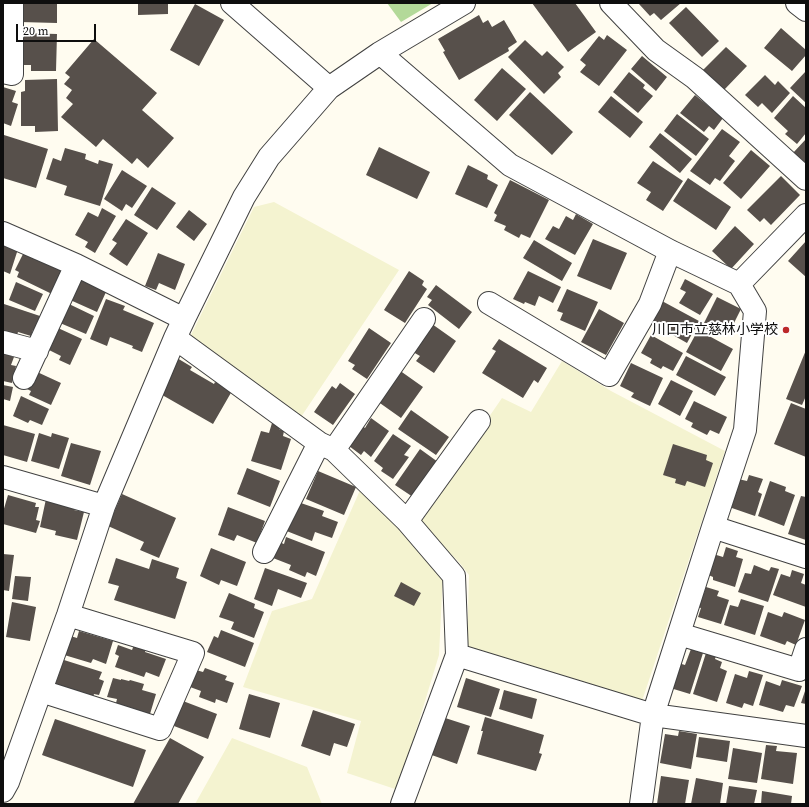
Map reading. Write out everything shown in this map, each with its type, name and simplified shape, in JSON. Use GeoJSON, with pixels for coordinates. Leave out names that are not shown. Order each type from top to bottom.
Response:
{"type":"FeatureCollection","features":[{"type":"Feature","properties":{"kind":"street"},"geometry":{"type":"LineString","coordinates":[[3,72],[12,74],[12,3]]}},
{"type":"Feature","properties":{"kind":"street"},"geometry":{"type":"LineString","coordinates":[[232,3],[330,88]]}},
{"type":"Feature","properties":{"kind":"street"},"geometry":{"type":"LineString","coordinates":[[4,784],[41,691],[104,506],[175,338],[244,197],[269,157],[330,88],[380,53],[464,3]]}},
{"type":"Feature","properties":{"kind":"street"},"geometry":{"type":"LineString","coordinates":[[611,3],[656,50],[695,78],[806,178]]}},
{"type":"Feature","properties":{"kind":"street"},"geometry":{"type":"LineString","coordinates":[[797,3],[806,10]]}},
{"type":"Feature","properties":{"kind":"street"},"geometry":{"type":"LineString","coordinates":[[380,53],[510,165],[670,251],[739,284],[756,311],[745,430],[653,715],[641,804]]}},
{"type":"Feature","properties":{"kind":"street"},"geometry":{"type":"LineString","coordinates":[[739,284],[806,215]]}},
{"type":"Feature","properties":{"kind":"street"},"geometry":{"type":"LineString","coordinates":[[3,234],[76,265],[184,319]]}},
{"type":"Feature","properties":{"kind":"street"},"geometry":{"type":"LineString","coordinates":[[489,303],[609,375],[650,304],[670,251]]}},
{"type":"Feature","properties":{"kind":"street"},"geometry":{"type":"LineString","coordinates":[[24,378],[76,265]]}},
{"type":"Feature","properties":{"kind":"street"},"geometry":{"type":"LineString","coordinates":[[264,552],[326,447],[424,319]]}},
{"type":"Feature","properties":{"kind":"street"},"geometry":{"type":"LineString","coordinates":[[175,338],[326,447],[407,522],[454,576],[457,655],[402,804]]}},
{"type":"Feature","properties":{"kind":"street"},"geometry":{"type":"LineString","coordinates":[[3,342],[36,351]]}},
{"type":"Feature","properties":{"kind":"street"},"geometry":{"type":"LineString","coordinates":[[407,522],[479,421]]}},
{"type":"Feature","properties":{"kind":"street"},"geometry":{"type":"LineString","coordinates":[[3,477],[104,506]]}},
{"type":"Feature","properties":{"kind":"street"},"geometry":{"type":"LineString","coordinates":[[713,527],[806,557]]}},
{"type":"Feature","properties":{"kind":"street"},"geometry":{"type":"LineString","coordinates":[[41,691],[160,729],[193,653],[68,615]]}},
{"type":"Feature","properties":{"kind":"street"},"geometry":{"type":"LineString","coordinates":[[679,634],[799,670],[806,650]]}},
{"type":"Feature","properties":{"kind":"street"},"geometry":{"type":"LineString","coordinates":[[457,655],[653,715],[806,736]]}},
{"type":"Feature","properties":{"kind":"green space"},"geometry":{"type":"Polygon","coordinates":[[[387,3],[433,3],[401,22],[387,3]]]}},
{"type":"Feature","properties":{"kind":"green space"},"geometry":{"type":"Polygon","coordinates":[[[274,202],[399,270],[301,417],[189,339],[254,207],[274,202]]]}},
{"type":"Feature","properties":{"kind":"green space"},"geometry":{"type":"Polygon","coordinates":[[[562,361],[611,391],[725,451],[642,701],[467,647],[469,575],[459,562],[417,521],[502,398],[531,412],[562,361]]]}},
{"type":"Feature","properties":{"kind":"green space"},"geometry":{"type":"Polygon","coordinates":[[[361,488],[443,574],[439,655],[398,790],[347,773],[361,721],[243,687],[272,611],[312,599],[361,488]]]}},
{"type":"Feature","properties":{"kind":"green space"},"geometry":{"type":"Polygon","coordinates":[[[232,738],[307,767],[322,804],[195,804],[232,738]]]}},
{"type":"Feature","properties":{"kind":"building"},"geometry":{"type":"Polygon","coordinates":[[[20,3],[57,3],[57,23],[20,22],[20,3]]]}},
{"type":"Feature","properties":{"kind":"building"},"geometry":{"type":"Polygon","coordinates":[[[138,3],[168,3],[168,14],[138,15],[138,3]]]}},
{"type":"Feature","properties":{"kind":"building"},"geometry":{"type":"Polygon","coordinates":[[[532,3],[575,3],[596,32],[568,52],[532,3]]]}},
{"type":"Feature","properties":{"kind":"building"},"geometry":{"type":"Polygon","coordinates":[[[681,3],[661,20],[654,13],[650,16],[639,4],[681,3]]]}},
{"type":"Feature","properties":{"kind":"building"},"geometry":{"type":"Polygon","coordinates":[[[195,4],[224,20],[199,66],[170,50],[195,4]]]}},
{"type":"Feature","properties":{"kind":"building"},"geometry":{"type":"Polygon","coordinates":[[[686,7],[719,41],[702,57],[669,23],[686,7]]]}},
{"type":"Feature","properties":{"kind":"building"},"geometry":{"type":"Polygon","coordinates":[[[479,15],[483,23],[488,20],[492,27],[504,20],[517,42],[508,48],[509,51],[459,80],[443,52],[445,51],[438,39],[479,15]]]}},
{"type":"Feature","properties":{"kind":"building"},"geometry":{"type":"Polygon","coordinates":[[[781,28],[806,50],[806,55],[792,71],[764,48],[781,28]]]}},
{"type":"Feature","properties":{"kind":"building"},"geometry":{"type":"Polygon","coordinates":[[[22,33],[57,34],[56,71],[31,71],[31,65],[21,65],[22,33]]]}},
{"type":"Feature","properties":{"kind":"building"},"geometry":{"type":"Polygon","coordinates":[[[607,35],[627,50],[599,86],[580,72],[586,65],[580,60],[599,36],[604,40],[607,35]]]}},
{"type":"Feature","properties":{"kind":"building"},"geometry":{"type":"Polygon","coordinates":[[[94,39],[157,93],[142,110],[174,138],[148,168],[137,158],[132,164],[103,139],[96,147],[61,117],[73,104],[66,98],[72,90],[64,84],[70,77],[65,73],[94,39]]]}},
{"type":"Feature","properties":{"kind":"building"},"geometry":{"type":"Polygon","coordinates":[[[525,40],[542,56],[547,51],[564,67],[558,73],[561,77],[544,94],[508,57],[525,40]]]}},
{"type":"Feature","properties":{"kind":"building"},"geometry":{"type":"Polygon","coordinates":[[[726,47],[747,66],[724,90],[703,70],[726,47]]]}},
{"type":"Feature","properties":{"kind":"building"},"geometry":{"type":"Polygon","coordinates":[[[642,56],[667,77],[656,91],[631,69],[642,56]]]}},
{"type":"Feature","properties":{"kind":"building"},"geometry":{"type":"Polygon","coordinates":[[[502,68],[526,89],[497,121],[474,100],[502,68]]]}},
{"type":"Feature","properties":{"kind":"building"},"geometry":{"type":"Polygon","coordinates":[[[806,71],[806,103],[790,88],[806,71]]]}},
{"type":"Feature","properties":{"kind":"building"},"geometry":{"type":"Polygon","coordinates":[[[629,72],[645,85],[643,88],[653,96],[638,113],[613,92],[629,72]]]}},
{"type":"Feature","properties":{"kind":"building"},"geometry":{"type":"Polygon","coordinates":[[[765,75],[775,85],[778,81],[790,93],[772,113],[762,103],[758,107],[745,95],[765,75]]]}},
{"type":"Feature","properties":{"kind":"building"},"geometry":{"type":"Polygon","coordinates":[[[57,79],[58,131],[35,132],[35,126],[21,126],[21,92],[25,91],[25,80],[57,79]]]}},
{"type":"Feature","properties":{"kind":"building"},"geometry":{"type":"Polygon","coordinates":[[[3,87],[16,91],[12,102],[18,104],[11,126],[3,123],[3,87]]]}},
{"type":"Feature","properties":{"kind":"building"},"geometry":{"type":"Polygon","coordinates":[[[530,92],[573,132],[552,155],[509,115],[530,92]]]}},
{"type":"Feature","properties":{"kind":"building"},"geometry":{"type":"Polygon","coordinates":[[[695,95],[723,118],[714,130],[709,126],[704,132],[680,113],[695,95]]]}},
{"type":"Feature","properties":{"kind":"building"},"geometry":{"type":"Polygon","coordinates":[[[611,96],[643,122],[630,138],[598,112],[611,96]]]}},
{"type":"Feature","properties":{"kind":"building"},"geometry":{"type":"Polygon","coordinates":[[[793,96],[806,108],[806,133],[797,144],[785,134],[788,131],[774,118],[793,96]]]}},
{"type":"Feature","properties":{"kind":"building"},"geometry":{"type":"Polygon","coordinates":[[[677,114],[709,139],[696,156],[664,131],[677,114]]]}},
{"type":"Feature","properties":{"kind":"building"},"geometry":{"type":"Polygon","coordinates":[[[722,129],[740,142],[729,156],[735,161],[720,181],[715,178],[710,185],[690,171],[722,129]]]}},
{"type":"Feature","properties":{"kind":"building"},"geometry":{"type":"Polygon","coordinates":[[[660,133],[692,159],[680,173],[649,147],[660,133]]]}},
{"type":"Feature","properties":{"kind":"building"},"geometry":{"type":"Polygon","coordinates":[[[4,135],[48,149],[36,188],[3,178],[4,135]]]}},
{"type":"Feature","properties":{"kind":"building"},"geometry":{"type":"Polygon","coordinates":[[[806,139],[806,164],[793,153],[806,139]]]}},
{"type":"Feature","properties":{"kind":"building"},"geometry":{"type":"Polygon","coordinates":[[[379,147],[430,172],[417,199],[366,175],[379,147]]]}},
{"type":"Feature","properties":{"kind":"building"},"geometry":{"type":"Polygon","coordinates":[[[65,148],[86,154],[85,159],[98,164],[99,160],[113,164],[100,206],[64,195],[67,186],[46,179],[53,158],[61,161],[65,148]]]}},
{"type":"Feature","properties":{"kind":"building"},"geometry":{"type":"Polygon","coordinates":[[[751,150],[770,166],[741,199],[723,183],[751,150]]]}},
{"type":"Feature","properties":{"kind":"building"},"geometry":{"type":"Polygon","coordinates":[[[653,161],[683,181],[663,211],[646,200],[651,192],[637,183],[653,161]]]}},
{"type":"Feature","properties":{"kind":"building"},"geometry":{"type":"Polygon","coordinates":[[[468,165],[488,175],[487,179],[498,185],[487,208],[455,194],[468,165]]]}},
{"type":"Feature","properties":{"kind":"building"},"geometry":{"type":"Polygon","coordinates":[[[122,170],[147,186],[132,208],[126,204],[122,211],[104,199],[122,170]]]}},
{"type":"Feature","properties":{"kind":"building"},"geometry":{"type":"Polygon","coordinates":[[[781,176],[800,195],[771,225],[764,218],[760,222],[747,210],[781,176]]]}},
{"type":"Feature","properties":{"kind":"building"},"geometry":{"type":"Polygon","coordinates":[[[688,178],[731,207],[716,230],[673,201],[688,178]]]}},
{"type":"Feature","properties":{"kind":"building"},"geometry":{"type":"Polygon","coordinates":[[[510,180],[549,200],[530,238],[521,234],[519,238],[504,230],[506,226],[494,221],[497,215],[494,213],[510,180]]]}},
{"type":"Feature","properties":{"kind":"building"},"geometry":{"type":"Polygon","coordinates":[[[152,187],[176,203],[157,230],[134,215],[152,187]]]}},
{"type":"Feature","properties":{"kind":"building"},"geometry":{"type":"Polygon","coordinates":[[[102,208],[116,216],[95,253],[85,247],[88,242],[75,235],[88,212],[98,217],[102,208]]]}},
{"type":"Feature","properties":{"kind":"building"},"geometry":{"type":"Polygon","coordinates":[[[189,210],[207,224],[194,241],[176,227],[189,210]]]}},
{"type":"Feature","properties":{"kind":"building"},"geometry":{"type":"Polygon","coordinates":[[[576,214],[593,224],[575,255],[545,239],[553,226],[559,229],[566,216],[573,220],[576,214]]]}},
{"type":"Feature","properties":{"kind":"building"},"geometry":{"type":"Polygon","coordinates":[[[126,219],[148,233],[127,266],[109,254],[117,243],[112,240],[126,219]]]}},
{"type":"Feature","properties":{"kind":"building"},"geometry":{"type":"Polygon","coordinates":[[[735,226],[754,244],[731,269],[712,251],[735,226]]]}},
{"type":"Feature","properties":{"kind":"building"},"geometry":{"type":"Polygon","coordinates":[[[593,239],[627,253],[611,290],[577,276],[593,239]]]}},
{"type":"Feature","properties":{"kind":"building"},"geometry":{"type":"Polygon","coordinates":[[[534,240],[572,263],[562,281],[523,258],[534,240]]]}},
{"type":"Feature","properties":{"kind":"building"},"geometry":{"type":"Polygon","coordinates":[[[806,241],[806,277],[788,261],[806,241]]]}},
{"type":"Feature","properties":{"kind":"building"},"geometry":{"type":"Polygon","coordinates":[[[3,244],[18,249],[10,274],[3,271],[3,244]]]}},
{"type":"Feature","properties":{"kind":"building"},"geometry":{"type":"Polygon","coordinates":[[[25,250],[63,268],[54,295],[17,277],[19,272],[15,270],[25,250]]]}},
{"type":"Feature","properties":{"kind":"building"},"geometry":{"type":"Polygon","coordinates":[[[158,253],[185,264],[175,290],[159,283],[156,290],[145,286],[158,253]]]}},
{"type":"Feature","properties":{"kind":"building"},"geometry":{"type":"Polygon","coordinates":[[[409,271],[424,281],[422,285],[427,289],[405,323],[384,310],[409,271]]]}},
{"type":"Feature","properties":{"kind":"building"},"geometry":{"type":"Polygon","coordinates":[[[528,271],[561,287],[553,303],[539,296],[535,306],[525,302],[524,304],[513,299],[528,271]]]}},
{"type":"Feature","properties":{"kind":"building"},"geometry":{"type":"Polygon","coordinates":[[[78,278],[106,292],[97,312],[68,299],[78,278]]]}},
{"type":"Feature","properties":{"kind":"building"},"geometry":{"type":"Polygon","coordinates":[[[685,279],[713,294],[700,315],[679,303],[686,292],[680,289],[685,279]]]}},
{"type":"Feature","properties":{"kind":"building"},"geometry":{"type":"Polygon","coordinates":[[[16,282],[43,294],[35,311],[9,300],[16,282]]]}},
{"type":"Feature","properties":{"kind":"building"},"geometry":{"type":"Polygon","coordinates":[[[436,285],[472,312],[459,329],[428,305],[432,300],[427,297],[436,285]]]}},
{"type":"Feature","properties":{"kind":"building"},"geometry":{"type":"Polygon","coordinates":[[[567,289],[598,302],[585,331],[560,320],[563,313],[557,311],[567,289]]]}},
{"type":"Feature","properties":{"kind":"building"},"geometry":{"type":"Polygon","coordinates":[[[717,297],[741,309],[731,329],[725,326],[720,335],[702,327],[717,297]]]}},
{"type":"Feature","properties":{"kind":"building"},"geometry":{"type":"Polygon","coordinates":[[[106,299],[125,306],[123,310],[154,323],[142,352],[132,348],[133,346],[110,337],[107,346],[90,339],[106,299]]]}},
{"type":"Feature","properties":{"kind":"building"},"geometry":{"type":"Polygon","coordinates":[[[662,301],[699,321],[687,343],[650,322],[662,301]]]}},
{"type":"Feature","properties":{"kind":"building"},"geometry":{"type":"Polygon","coordinates":[[[4,304],[43,317],[38,332],[33,330],[31,336],[18,332],[16,338],[3,334],[4,304]]]}},
{"type":"Feature","properties":{"kind":"building"},"geometry":{"type":"Polygon","coordinates":[[[69,304],[94,316],[86,334],[60,323],[69,304]]]}},
{"type":"Feature","properties":{"kind":"building"},"geometry":{"type":"Polygon","coordinates":[[[599,309],[624,323],[606,355],[581,342],[599,309]]]}},
{"type":"Feature","properties":{"kind":"building"},"geometry":{"type":"Polygon","coordinates":[[[432,324],[456,341],[434,373],[416,361],[420,356],[413,352],[432,324]]]}},
{"type":"Feature","properties":{"kind":"building"},"geometry":{"type":"Polygon","coordinates":[[[58,328],[82,339],[70,365],[59,360],[61,356],[47,349],[58,328]]]}},
{"type":"Feature","properties":{"kind":"building"},"geometry":{"type":"Polygon","coordinates":[[[369,328],[391,343],[367,379],[352,369],[355,365],[348,361],[369,328]]]}},
{"type":"Feature","properties":{"kind":"building"},"geometry":{"type":"Polygon","coordinates":[[[698,330],[733,349],[721,371],[686,352],[698,330]]]}},
{"type":"Feature","properties":{"kind":"building"},"geometry":{"type":"Polygon","coordinates":[[[651,335],[683,353],[673,371],[663,366],[661,369],[650,363],[652,359],[641,353],[651,335]]]}},
{"type":"Feature","properties":{"kind":"building"},"geometry":{"type":"Polygon","coordinates":[[[499,339],[547,368],[538,383],[534,380],[523,398],[482,373],[496,351],[492,349],[499,339]]]}},
{"type":"Feature","properties":{"kind":"building"},"geometry":{"type":"Polygon","coordinates":[[[806,350],[806,396],[802,405],[786,399],[806,350]]]}},
{"type":"Feature","properties":{"kind":"building"},"geometry":{"type":"Polygon","coordinates":[[[3,353],[14,357],[11,365],[16,366],[12,383],[3,381],[3,353]]]}},
{"type":"Feature","properties":{"kind":"building"},"geometry":{"type":"Polygon","coordinates":[[[686,356],[726,377],[715,396],[676,375],[686,356]]]}},
{"type":"Feature","properties":{"kind":"building"},"geometry":{"type":"Polygon","coordinates":[[[177,358],[192,367],[190,370],[214,384],[215,382],[232,391],[213,424],[157,392],[177,358]]]}},
{"type":"Feature","properties":{"kind":"building"},"geometry":{"type":"Polygon","coordinates":[[[631,363],[663,378],[650,406],[631,397],[634,393],[620,386],[631,363]]]}},
{"type":"Feature","properties":{"kind":"building"},"geometry":{"type":"Polygon","coordinates":[[[399,370],[423,387],[401,418],[377,401],[399,370]]]}},
{"type":"Feature","properties":{"kind":"building"},"geometry":{"type":"Polygon","coordinates":[[[35,371],[61,383],[51,405],[29,395],[31,391],[27,389],[35,371]]]}},
{"type":"Feature","properties":{"kind":"building"},"geometry":{"type":"Polygon","coordinates":[[[671,380],[693,391],[680,416],[658,404],[671,380]]]}},
{"type":"Feature","properties":{"kind":"building"},"geometry":{"type":"Polygon","coordinates":[[[340,383],[355,394],[333,425],[314,412],[332,386],[336,389],[340,383]]]}},
{"type":"Feature","properties":{"kind":"building"},"geometry":{"type":"Polygon","coordinates":[[[3,385],[13,387],[10,401],[3,399],[3,385]]]}},
{"type":"Feature","properties":{"kind":"building"},"geometry":{"type":"Polygon","coordinates":[[[21,396],[49,409],[42,425],[30,420],[28,423],[13,416],[21,396]]]}},
{"type":"Feature","properties":{"kind":"building"},"geometry":{"type":"Polygon","coordinates":[[[694,401],[727,417],[719,434],[710,430],[707,435],[691,427],[693,423],[685,419],[694,401]]]}},
{"type":"Feature","properties":{"kind":"building"},"geometry":{"type":"Polygon","coordinates":[[[791,403],[806,409],[806,457],[774,444],[791,403]]]}},
{"type":"Feature","properties":{"kind":"building"},"geometry":{"type":"Polygon","coordinates":[[[411,410],[449,437],[436,455],[398,429],[411,410]]]}},
{"type":"Feature","properties":{"kind":"building"},"geometry":{"type":"Polygon","coordinates":[[[371,418],[389,431],[371,457],[364,451],[361,455],[345,443],[359,423],[365,428],[371,418]]]}},
{"type":"Feature","properties":{"kind":"building"},"geometry":{"type":"Polygon","coordinates":[[[272,423],[280,426],[279,429],[284,431],[283,436],[291,439],[281,470],[251,461],[261,431],[269,433],[272,423]]]}},
{"type":"Feature","properties":{"kind":"building"},"geometry":{"type":"Polygon","coordinates":[[[3,425],[35,434],[27,462],[3,455],[3,425]]]}},
{"type":"Feature","properties":{"kind":"building"},"geometry":{"type":"Polygon","coordinates":[[[39,433],[51,437],[52,433],[69,438],[59,469],[31,461],[39,433]]]}},
{"type":"Feature","properties":{"kind":"building"},"geometry":{"type":"Polygon","coordinates":[[[393,434],[411,446],[404,455],[409,457],[393,479],[381,471],[383,468],[374,461],[393,434]]]}},
{"type":"Feature","properties":{"kind":"building"},"geometry":{"type":"Polygon","coordinates":[[[71,443],[101,451],[90,485],[61,476],[71,443]]]}},
{"type":"Feature","properties":{"kind":"building"},"geometry":{"type":"Polygon","coordinates":[[[673,444],[707,455],[706,460],[713,463],[705,487],[687,481],[685,486],[675,483],[676,479],[663,475],[673,444]]]}},
{"type":"Feature","properties":{"kind":"building"},"geometry":{"type":"Polygon","coordinates":[[[420,449],[438,462],[413,497],[395,485],[420,449]]]}},
{"type":"Feature","properties":{"kind":"building"},"geometry":{"type":"Polygon","coordinates":[[[247,468],[280,481],[270,507],[237,494],[247,468]]]}},
{"type":"Feature","properties":{"kind":"building"},"geometry":{"type":"Polygon","coordinates":[[[318,471],[356,487],[344,515],[306,499],[318,471]]]}},
{"type":"Feature","properties":{"kind":"building"},"geometry":{"type":"Polygon","coordinates":[[[749,475],[763,479],[758,492],[762,494],[755,516],[729,507],[738,479],[747,481],[749,475]]]}},
{"type":"Feature","properties":{"kind":"building"},"geometry":{"type":"Polygon","coordinates":[[[770,481],[786,487],[785,491],[795,495],[784,526],[758,516],[770,481]]]}},
{"type":"Feature","properties":{"kind":"building"},"geometry":{"type":"Polygon","coordinates":[[[122,494],[176,518],[159,558],[140,550],[144,542],[108,526],[122,494]]]}},
{"type":"Feature","properties":{"kind":"building"},"geometry":{"type":"Polygon","coordinates":[[[8,495],[36,503],[35,507],[39,507],[36,520],[40,521],[36,533],[3,524],[3,512],[8,495]]]}},
{"type":"Feature","properties":{"kind":"building"},"geometry":{"type":"Polygon","coordinates":[[[801,496],[806,497],[806,540],[788,534],[801,496]]]}},
{"type":"Feature","properties":{"kind":"building"},"geometry":{"type":"Polygon","coordinates":[[[46,499],[75,506],[74,510],[84,512],[77,540],[55,535],[56,531],[40,527],[46,499]]]}},
{"type":"Feature","properties":{"kind":"building"},"geometry":{"type":"Polygon","coordinates":[[[298,502],[324,511],[322,516],[338,522],[332,538],[315,532],[312,541],[284,530],[298,502]]]}},
{"type":"Feature","properties":{"kind":"building"},"geometry":{"type":"Polygon","coordinates":[[[228,507],[265,521],[257,543],[237,535],[234,541],[218,535],[228,507]]]}},
{"type":"Feature","properties":{"kind":"building"},"geometry":{"type":"Polygon","coordinates":[[[286,537],[325,552],[316,576],[307,572],[305,577],[289,570],[291,565],[273,558],[279,542],[284,544],[286,537]]]}},
{"type":"Feature","properties":{"kind":"building"},"geometry":{"type":"Polygon","coordinates":[[[726,547],[738,551],[736,557],[743,559],[735,587],[713,580],[713,577],[704,573],[710,553],[723,557],[726,547]]]}},
{"type":"Feature","properties":{"kind":"building"},"geometry":{"type":"Polygon","coordinates":[[[211,548],[246,562],[237,586],[221,580],[219,585],[200,576],[211,548]]]}},
{"type":"Feature","properties":{"kind":"building"},"geometry":{"type":"Polygon","coordinates":[[[3,554],[14,555],[9,591],[3,590],[3,554]]]}},
{"type":"Feature","properties":{"kind":"building"},"geometry":{"type":"Polygon","coordinates":[[[116,558],[149,569],[152,559],[179,568],[176,578],[187,582],[175,619],[114,600],[119,586],[108,583],[116,558]]]}},
{"type":"Feature","properties":{"kind":"building"},"geometry":{"type":"Polygon","coordinates":[[[754,565],[769,571],[771,567],[779,569],[768,602],[738,592],[745,573],[751,574],[754,565]]]}},
{"type":"Feature","properties":{"kind":"building"},"geometry":{"type":"Polygon","coordinates":[[[265,568],[307,583],[301,598],[278,589],[272,606],[254,599],[265,568]]]}},
{"type":"Feature","properties":{"kind":"building"},"geometry":{"type":"Polygon","coordinates":[[[792,570],[804,574],[801,583],[806,585],[806,607],[773,595],[781,574],[790,577],[792,570]]]}},
{"type":"Feature","properties":{"kind":"building"},"geometry":{"type":"Polygon","coordinates":[[[15,576],[31,577],[28,601],[12,599],[15,576]]]}},
{"type":"Feature","properties":{"kind":"building"},"geometry":{"type":"Polygon","coordinates":[[[401,582],[421,593],[414,606],[394,596],[401,582]]]}},
{"type":"Feature","properties":{"kind":"building"},"geometry":{"type":"Polygon","coordinates":[[[706,587],[719,591],[717,596],[729,600],[721,624],[698,617],[701,608],[693,606],[698,590],[704,593],[706,587]]]}},
{"type":"Feature","properties":{"kind":"building"},"geometry":{"type":"Polygon","coordinates":[[[229,593],[255,604],[254,608],[264,612],[254,638],[231,629],[234,622],[219,617],[229,593]]]}},
{"type":"Feature","properties":{"kind":"building"},"geometry":{"type":"Polygon","coordinates":[[[741,599],[764,606],[755,635],[724,625],[730,605],[738,607],[741,599]]]}},
{"type":"Feature","properties":{"kind":"building"},"geometry":{"type":"Polygon","coordinates":[[[12,602],[36,607],[30,641],[6,637],[12,602]]]}},
{"type":"Feature","properties":{"kind":"building"},"geometry":{"type":"Polygon","coordinates":[[[768,612],[782,617],[784,612],[805,620],[796,645],[787,641],[785,645],[760,636],[768,612]]]}},
{"type":"Feature","properties":{"kind":"building"},"geometry":{"type":"Polygon","coordinates":[[[221,630],[254,643],[245,667],[207,652],[214,636],[218,638],[221,630]]]}},
{"type":"Feature","properties":{"kind":"building"},"geometry":{"type":"Polygon","coordinates":[[[79,631],[113,641],[106,664],[93,659],[91,663],[61,654],[67,635],[77,638],[79,631]]]}},
{"type":"Feature","properties":{"kind":"building"},"geometry":{"type":"Polygon","coordinates":[[[118,645],[132,650],[134,645],[146,649],[145,652],[166,659],[159,677],[146,672],[144,677],[115,667],[119,656],[115,654],[118,645]]]}},
{"type":"Feature","properties":{"kind":"building"},"geometry":{"type":"Polygon","coordinates":[[[691,649],[703,653],[690,694],[667,687],[675,662],[685,665],[691,649]]]}},
{"type":"Feature","properties":{"kind":"building"},"geometry":{"type":"Polygon","coordinates":[[[706,653],[716,656],[715,659],[722,662],[720,668],[727,671],[717,702],[693,694],[706,653]]]}},
{"type":"Feature","properties":{"kind":"building"},"geometry":{"type":"Polygon","coordinates":[[[64,660],[102,672],[99,679],[104,681],[99,695],[94,694],[93,697],[55,685],[64,660]]]}},
{"type":"Feature","properties":{"kind":"building"},"geometry":{"type":"Polygon","coordinates":[[[205,668],[227,676],[225,680],[234,683],[227,703],[216,699],[215,703],[199,697],[201,691],[190,687],[196,670],[203,672],[205,668]]]}},
{"type":"Feature","properties":{"kind":"building"},"geometry":{"type":"Polygon","coordinates":[[[749,671],[763,675],[753,706],[744,703],[742,708],[726,703],[735,674],[747,678],[749,671]]]}},
{"type":"Feature","properties":{"kind":"building"},"geometry":{"type":"Polygon","coordinates":[[[113,678],[130,680],[144,684],[142,690],[156,694],[150,714],[116,703],[117,699],[107,697],[113,678]]]}},
{"type":"Feature","properties":{"kind":"building"},"geometry":{"type":"Polygon","coordinates":[[[466,678],[500,689],[491,717],[457,707],[466,678]]]}},
{"type":"Feature","properties":{"kind":"building"},"geometry":{"type":"Polygon","coordinates":[[[782,680],[802,686],[794,707],[786,705],[783,712],[759,705],[766,681],[780,686],[782,680]]]}},
{"type":"Feature","properties":{"kind":"building"},"geometry":{"type":"Polygon","coordinates":[[[806,688],[806,704],[801,703],[806,688]]]}},
{"type":"Feature","properties":{"kind":"building"},"geometry":{"type":"Polygon","coordinates":[[[504,690],[537,699],[532,719],[499,709],[504,690]]]}},
{"type":"Feature","properties":{"kind":"building"},"geometry":{"type":"Polygon","coordinates":[[[249,694],[280,703],[270,738],[239,729],[249,694]]]}},
{"type":"Feature","properties":{"kind":"building"},"geometry":{"type":"Polygon","coordinates":[[[183,701],[217,714],[208,739],[174,726],[183,701]]]}},
{"type":"Feature","properties":{"kind":"building"},"geometry":{"type":"Polygon","coordinates":[[[313,710],[355,724],[347,747],[334,743],[330,756],[301,746],[313,710]]]}},
{"type":"Feature","properties":{"kind":"building"},"geometry":{"type":"Polygon","coordinates":[[[439,716],[470,726],[457,764],[426,753],[439,716]]]}},
{"type":"Feature","properties":{"kind":"building"},"geometry":{"type":"Polygon","coordinates":[[[485,717],[544,735],[539,753],[542,754],[536,771],[477,754],[485,717]]]}},
{"type":"Feature","properties":{"kind":"building"},"geometry":{"type":"Polygon","coordinates":[[[55,719],[146,750],[133,787],[42,755],[55,719]]]}},
{"type":"Feature","properties":{"kind":"building"},"geometry":{"type":"Polygon","coordinates":[[[679,731],[697,734],[691,769],[660,763],[665,734],[678,736],[679,731]]]}},
{"type":"Feature","properties":{"kind":"building"},"geometry":{"type":"Polygon","coordinates":[[[699,737],[730,741],[727,762],[696,757],[699,737]]]}},
{"type":"Feature","properties":{"kind":"building"},"geometry":{"type":"Polygon","coordinates":[[[170,738],[204,757],[178,804],[133,804],[170,738]]]}},
{"type":"Feature","properties":{"kind":"building"},"geometry":{"type":"Polygon","coordinates":[[[766,745],[777,746],[776,751],[797,753],[793,784],[761,779],[766,745]]]}},
{"type":"Feature","properties":{"kind":"building"},"geometry":{"type":"Polygon","coordinates":[[[733,748],[762,753],[757,783],[728,779],[733,748]]]}},
{"type":"Feature","properties":{"kind":"building"},"geometry":{"type":"Polygon","coordinates":[[[661,776],[689,780],[685,804],[657,804],[661,776]]]}},
{"type":"Feature","properties":{"kind":"building"},"geometry":{"type":"Polygon","coordinates":[[[696,778],[723,783],[720,804],[691,804],[696,778]]]}},
{"type":"Feature","properties":{"kind":"building"},"geometry":{"type":"Polygon","coordinates":[[[729,786],[757,790],[754,804],[726,804],[729,786]]]}},
{"type":"Feature","properties":{"kind":"building"},"geometry":{"type":"Polygon","coordinates":[[[762,791],[792,796],[791,804],[761,804],[762,791]]]}},
{"type":"Feature","properties":{"kind":"place","name":"川口市立慈林小学校"},"geometry":{"type":"Point","coordinates":[786,330]}}]}
